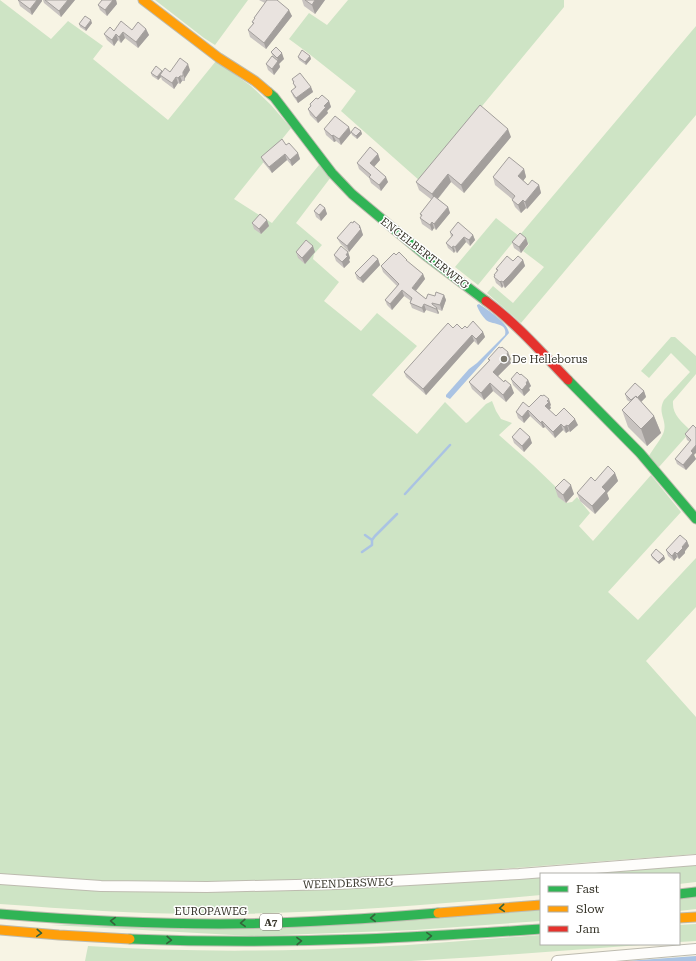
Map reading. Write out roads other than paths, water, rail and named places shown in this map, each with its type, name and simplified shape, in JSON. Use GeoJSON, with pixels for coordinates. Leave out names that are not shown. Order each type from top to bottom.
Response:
{"type":"FeatureCollection","features":[{"type":"Feature","properties":{"kind":"main road","name":"ENGELBERTERWEG"},"geometry":{"type":"LineString","coordinates":[[143,0],[170,22],[274,97],[332,173],[352,194],[425,255],[502,313],[537,346],[640,453],[696,519]]}},
{"type":"Feature","properties":{"kind":"main road"},"geometry":{"type":"LineString","coordinates":[[680,894],[696,892]]}},
{"type":"Feature","properties":{"kind":"main road","name":"EUROPAWEG"},"geometry":{"type":"LineString","coordinates":[[0,914],[109,922],[221,924],[397,917],[540,905]]}},
{"type":"Feature","properties":{"kind":"main road"},"geometry":{"type":"LineString","coordinates":[[680,918],[696,917]]}},
{"type":"Feature","properties":{"kind":"main road","name":"A7"},"geometry":{"type":"LineString","coordinates":[[0,930],[79,937],[264,942],[419,937],[540,929]]}},
{"type":"Feature","properties":{"kind":"street","name":"WEENDERSWEG"},"geometry":{"type":"LineString","coordinates":[[0,879],[101,886],[337,884],[519,874],[696,860]]}},
{"type":"Feature","properties":{"kind":"street"},"geometry":{"type":"LineString","coordinates":[[556,961],[696,949]]}},
{"type":"Feature","properties":{"kind":"water"},"geometry":{"type":"Polygon","coordinates":[[[479,304],[501,321],[508,329],[509,333],[450,399],[446,397],[446,395],[469,369],[505,335],[504,328],[502,326],[486,320],[477,306],[479,304]]]}},
{"type":"Feature","properties":{"kind":"water"},"geometry":{"type":"Polygon","coordinates":[[[696,956],[696,961],[626,961],[696,956]]]}},
{"type":"Feature","properties":{"kind":"waterway"},"geometry":{"type":"LineString","coordinates":[[405,494],[450,445]]}},
{"type":"Feature","properties":{"kind":"waterway"},"geometry":{"type":"LineString","coordinates":[[362,552],[372,545],[372,540],[375,536],[397,514]]}},
{"type":"Feature","properties":{"kind":"waterway"},"geometry":{"type":"LineString","coordinates":[[365,535],[372,540]]}},
{"type":"Feature","properties":{"kind":"place","name":"De Helleborus"},"geometry":{"type":"Point","coordinates":[504,359]}}]}
